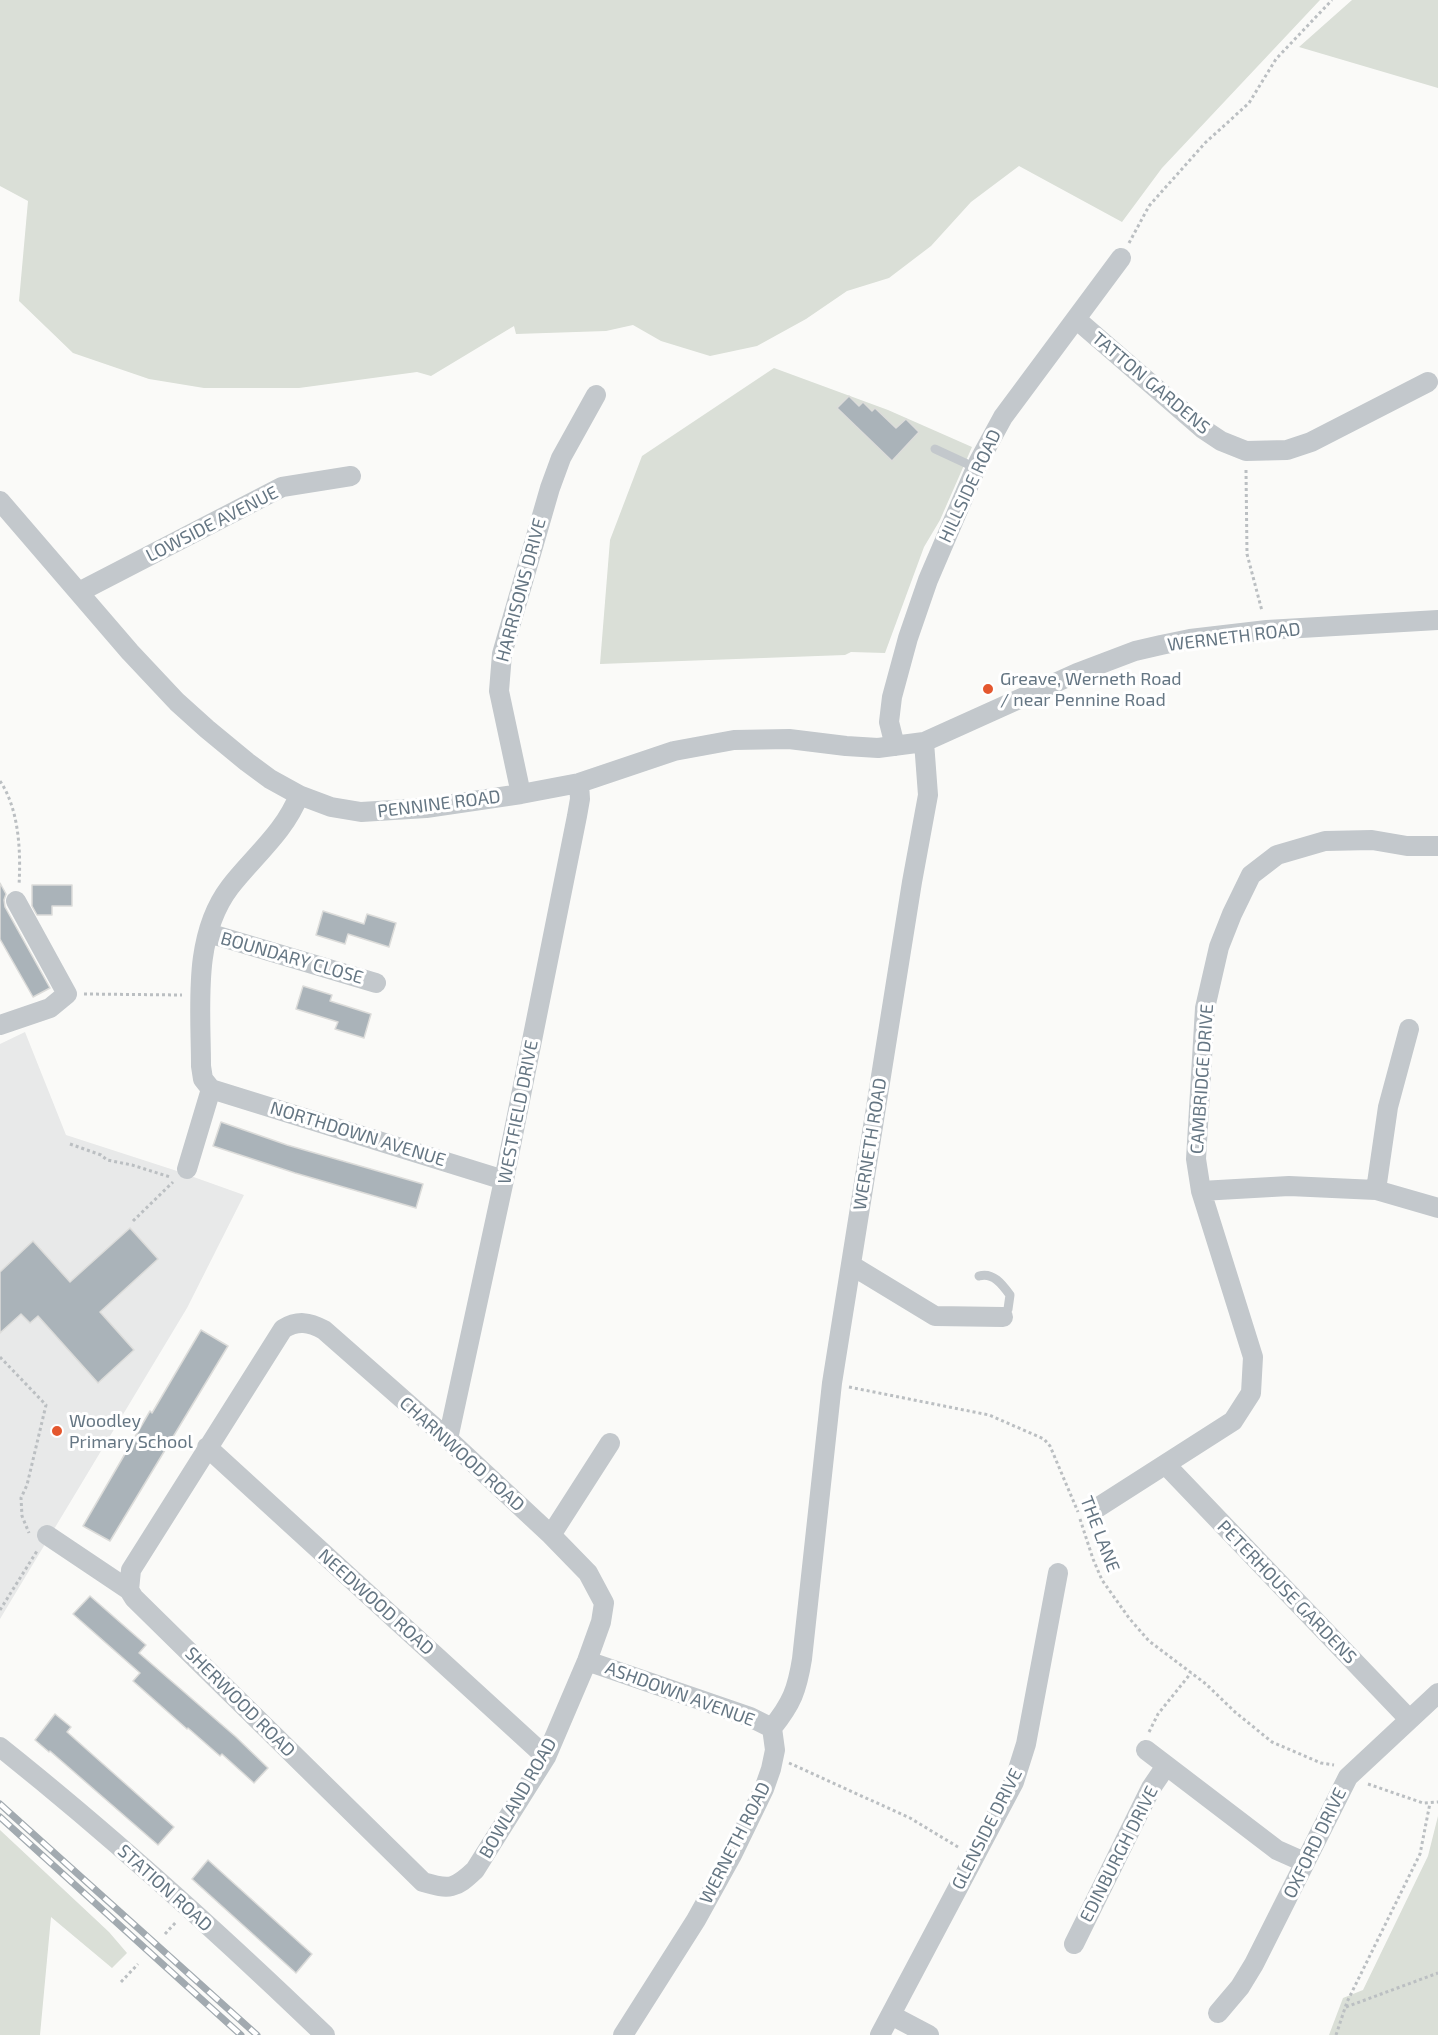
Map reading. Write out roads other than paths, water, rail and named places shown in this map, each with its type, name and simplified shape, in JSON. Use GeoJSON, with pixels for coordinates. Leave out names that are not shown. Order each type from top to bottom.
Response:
{"type":"FeatureCollection","features":[{"type":"Feature","properties":{"kind":"street","name":"HILLSIDE ROAD"},"geometry":{"type":"LineString","coordinates":[[895,746],[889,722],[892,697],[908,638],[928,580],[976,468],[1003,417],[1121,258]]}},
{"type":"Feature","properties":{"kind":"street","name":"TATTON GARDENS"},"geometry":{"type":"LineString","coordinates":[[1076,319],[1203,429],[1221,441],[1246,451],[1287,450],[1311,442],[1428,382]]}},
{"type":"Feature","properties":{"kind":"street","name":"HARRISONS DRIVE"},"geometry":{"type":"LineString","coordinates":[[521,794],[499,691],[502,654],[550,488],[561,458],[596,395]]}},
{"type":"Feature","properties":{"kind":"street","name":"LOWSIDE AVENUE"},"geometry":{"type":"LineString","coordinates":[[79,592],[282,487],[351,476]]}},
{"type":"Feature","properties":{"kind":"street","name":"PENNINE ROAD"},"geometry":{"type":"LineString","coordinates":[[0,501],[130,652],[177,702],[270,779],[299,795],[331,807],[361,812],[415,809],[521,794],[579,783],[674,751],[734,740],[789,739],[878,748],[924,742]]}},
{"type":"Feature","properties":{"kind":"street","name":"WERNETH ROAD"},"geometry":{"type":"LineString","coordinates":[[623,2035],[696,1920],[727,1864],[764,1789],[775,1750],[772,1728],[788,1708],[797,1687],[832,1383],[928,795],[924,742],[1077,673],[1135,651],[1190,639],[1267,630],[1438,620]]}},
{"type":"Feature","properties":{"kind":"street","name":"WESTFIELD DRIVE"},"geometry":{"type":"LineString","coordinates":[[448,1439],[504,1180],[577,816],[580,799],[579,783]]}},
{"type":"Feature","properties":{"kind":"street"},"geometry":{"type":"LineString","coordinates":[[181,1174],[211,1089],[203,1079],[201,1066],[202,961],[208,933],[216,908],[229,888],[284,825],[299,795]]}},
{"type":"Feature","properties":{"kind":"street","name":"CAMBRIDGE DRIVE"},"geometry":{"type":"LineString","coordinates":[[1097,1508],[1233,1421],[1251,1393],[1253,1357],[1201,1191],[1196,1159],[1205,1008],[1219,947],[1251,875],[1276,855],[1325,841],[1372,840],[1407,846],[1438,846]]}},
{"type":"Feature","properties":{"kind":"street"},"geometry":{"type":"LineString","coordinates":[[0,1025],[50,1008],[67,994],[16,901]]}},
{"type":"Feature","properties":{"kind":"street","name":"BOUNDARY CLOSE"},"geometry":{"type":"LineString","coordinates":[[208,933],[376,982]]}},
{"type":"Feature","properties":{"kind":"street"},"geometry":{"type":"LineString","coordinates":[[1376,1190],[1389,1107],[1409,1029]]}},
{"type":"Feature","properties":{"kind":"street","name":"NORTHDOWN AVENUE"},"geometry":{"type":"LineString","coordinates":[[211,1089],[504,1180]]}},
{"type":"Feature","properties":{"kind":"street"},"geometry":{"type":"LineString","coordinates":[[1201,1191],[1289,1186],[1376,1190],[1438,1208]]}},
{"type":"Feature","properties":{"kind":"street"},"geometry":{"type":"LineString","coordinates":[[851,1265],[935,1316],[1003,1317]]}},
{"type":"Feature","properties":{"kind":"street","name":"CHARNWOOD ROAD"},"geometry":{"type":"LineString","coordinates":[[207,1447],[283,1329],[292,1324],[304,1322],[314,1324],[324,1330],[448,1439],[551,1534],[588,1573],[604,1603]]}},
{"type":"Feature","properties":{"kind":"street"},"geometry":{"type":"LineString","coordinates":[[551,1534],[610,1443]]}},
{"type":"Feature","properties":{"kind":"street"},"geometry":{"type":"LineString","coordinates":[[129,1590],[131,1570],[207,1447]]}},
{"type":"Feature","properties":{"kind":"street","name":"NEEDWOOD ROAD"},"geometry":{"type":"LineString","coordinates":[[207,1447],[546,1757]]}},
{"type":"Feature","properties":{"kind":"street","name":"PETERHOUSE GARDENS"},"geometry":{"type":"LineString","coordinates":[[1166,1465],[1409,1719]]}},
{"type":"Feature","properties":{"kind":"street","name":"SHERWOOD ROAD"},"geometry":{"type":"LineString","coordinates":[[44,1540],[129,1590],[134,1598],[423,1882]]}},
{"type":"Feature","properties":{"kind":"street","name":"GLENSIDE DRIVE"},"geometry":{"type":"LineString","coordinates":[[880,2035],[1014,1782],[1026,1744],[1058,1574]]}},
{"type":"Feature","properties":{"kind":"street","name":"BOWLAND ROAD"},"geometry":{"type":"LineString","coordinates":[[423,1882],[444,1888],[462,1882],[475,1870],[546,1757],[587,1661],[601,1622],[604,1603]]}},
{"type":"Feature","properties":{"kind":"street","name":"ASHDOWN AVENUE"},"geometry":{"type":"LineString","coordinates":[[587,1661],[750,1717],[772,1728]]}},
{"type":"Feature","properties":{"kind":"street","name":"OXFORD DRIVE"},"geometry":{"type":"LineString","coordinates":[[1218,2013],[1240,1987],[1254,1964],[1348,1777],[1438,1693]]}},
{"type":"Feature","properties":{"kind":"street","name":"STATION ROAD"},"geometry":{"type":"LineString","coordinates":[[0,1747],[50,1787],[187,1907],[326,2035]]}},
{"type":"Feature","properties":{"kind":"street","name":"EDINBURGH DRIVE"},"geometry":{"type":"LineString","coordinates":[[1146,1750],[1277,1850],[1304,1863]]}},
{"type":"Feature","properties":{"kind":"street","name":"EDINBURGH DRIVE"},"geometry":{"type":"LineString","coordinates":[[1074,1944],[1151,1788],[1166,1766]]}},
{"type":"Feature","properties":{"kind":"street"},"geometry":{"type":"LineString","coordinates":[[891,2015],[929,2035]]}},
{"type":"Feature","properties":{"kind":"lane"},"geometry":{"type":"LineString","coordinates":[[935,449],[976,468]]}},
{"type":"Feature","properties":{"kind":"lane"},"geometry":{"type":"LineString","coordinates":[[979,1276],[985,1274],[993,1277],[1002,1283],[1010,1294],[1008,1309],[1003,1317]]}},
{"type":"Feature","properties":{"kind":"railway"},"geometry":{"type":"LineString","coordinates":[[0,1804],[257,2035]]}},
{"type":"Feature","properties":{"kind":"railway"},"geometry":{"type":"LineString","coordinates":[[0,1817],[241,2035]]}},
{"type":"Feature","properties":{"kind":"place","name":"Greave, Werneth Road / near Pennine Road"},"geometry":{"type":"Point","coordinates":[988,689]}},
{"type":"Feature","properties":{"kind":"place","name":"Woodley Primary School"},"geometry":{"type":"Point","coordinates":[57,1431]}}]}
